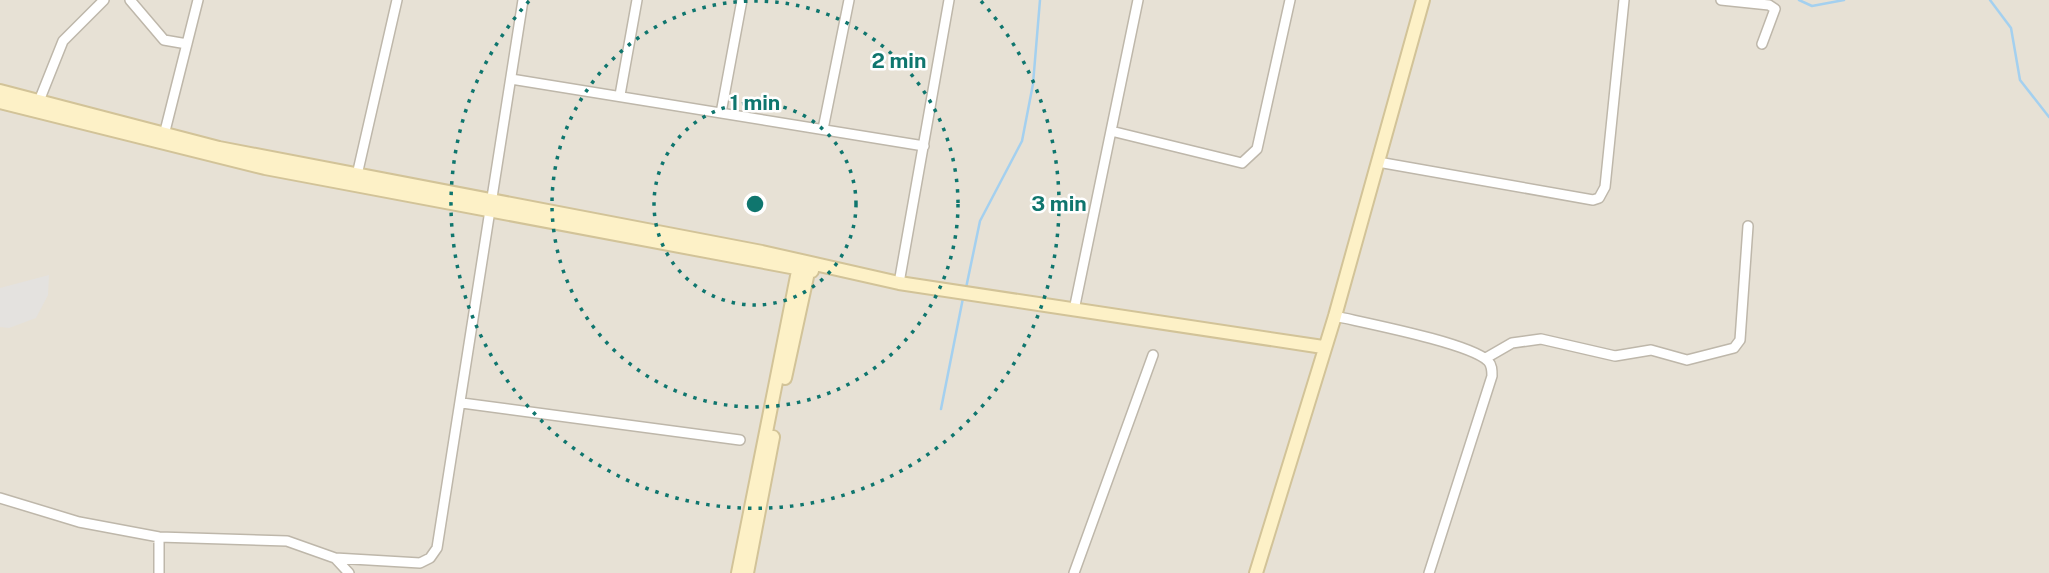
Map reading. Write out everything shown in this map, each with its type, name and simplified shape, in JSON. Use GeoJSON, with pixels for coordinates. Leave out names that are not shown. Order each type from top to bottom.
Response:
{"type":"FeatureCollection","features":[{"type":"Feature","properties":{"kind":"street"},"geometry":{"type":"LineString","coordinates":[[40,101],[63,41],[104,0]]}},
{"type":"Feature","properties":{"kind":"street"},"geometry":{"type":"LineString","coordinates":[[130,0],[164,40],[187,44]]}},
{"type":"Feature","properties":{"kind":"street"},"geometry":{"type":"LineString","coordinates":[[164,135],[198,0]]}},
{"type":"Feature","properties":{"kind":"street"},"geometry":{"type":"LineString","coordinates":[[357,175],[397,0]]}},
{"type":"Feature","properties":{"kind":"street"},"geometry":{"type":"LineString","coordinates":[[0,498],[79,522],[159,537],[266,538],[305,545],[335,558],[420,563],[434,554],[462,403],[523,0]]}},
{"type":"Feature","properties":{"kind":"street"},"geometry":{"type":"LineString","coordinates":[[620,95],[637,0]]}},
{"type":"Feature","properties":{"kind":"street"},"geometry":{"type":"LineString","coordinates":[[721,113],[742,0]]}},
{"type":"Feature","properties":{"kind":"street"},"geometry":{"type":"LineString","coordinates":[[823,130],[849,0]]}},
{"type":"Feature","properties":{"kind":"street"},"geometry":{"type":"LineString","coordinates":[[899,284],[949,0]]}},
{"type":"Feature","properties":{"kind":"street"},"geometry":{"type":"LineString","coordinates":[[1074,310],[1138,0]]}},
{"type":"Feature","properties":{"kind":"street"},"geometry":{"type":"LineString","coordinates":[[1111,131],[1242,163],[1248,160],[1256,149],[1290,0]]}},
{"type":"Feature","properties":{"kind":"street"},"geometry":{"type":"LineString","coordinates":[[1255,573],[1323,346],[1335,316],[1423,0]]}},
{"type":"Feature","properties":{"kind":"street"},"geometry":{"type":"LineString","coordinates":[[1378,162],[1593,200],[1599,198],[1605,187],[1624,0]]}},
{"type":"Feature","properties":{"kind":"street"},"geometry":{"type":"LineString","coordinates":[[1721,0],[1769,5],[1775,9],[1762,44]]}},
{"type":"Feature","properties":{"kind":"street"},"geometry":{"type":"LineString","coordinates":[[511,79],[924,146]]}},
{"type":"Feature","properties":{"kind":"street"},"geometry":{"type":"LineString","coordinates":[[0,91],[164,135],[776,265],[805,266]]}},
{"type":"Feature","properties":{"kind":"street"},"geometry":{"type":"LineString","coordinates":[[0,102],[219,159],[491,205],[899,284],[1323,346]]}},
{"type":"Feature","properties":{"kind":"street"},"geometry":{"type":"LineString","coordinates":[[1486,358],[1512,343],[1541,339],[1615,356],[1651,350],[1687,360],[1734,348],[1740,340],[1748,226]]}},
{"type":"Feature","properties":{"kind":"street"},"geometry":{"type":"LineString","coordinates":[[776,265],[790,281],[798,298]]}},
{"type":"Feature","properties":{"kind":"street"},"geometry":{"type":"LineString","coordinates":[[738,573],[805,266]]}},
{"type":"Feature","properties":{"kind":"street"},"geometry":{"type":"LineString","coordinates":[[747,573],[798,298],[814,278],[830,271]]}},
{"type":"Feature","properties":{"kind":"street"},"geometry":{"type":"LineString","coordinates":[[1335,316],[1461,348],[1486,358],[1491,365],[1492,376],[1429,573]]}},
{"type":"Feature","properties":{"kind":"street"},"geometry":{"type":"LineString","coordinates":[[1074,573],[1153,355]]}},
{"type":"Feature","properties":{"kind":"street"},"geometry":{"type":"LineString","coordinates":[[462,403],[740,440]]}},
{"type":"Feature","properties":{"kind":"street"},"geometry":{"type":"LineString","coordinates":[[159,537],[159,573]]}},
{"type":"Feature","properties":{"kind":"street"},"geometry":{"type":"LineString","coordinates":[[335,558],[346,570],[358,573]]}},
{"type":"Feature","properties":{"kind":"shaded area"},"geometry":{"type":"Polygon","coordinates":[[[0,0],[2049,0],[2049,573],[0,573],[0,0]]]}},
{"type":"Feature","properties":{"kind":"shaded area"},"geometry":{"type":"Polygon","coordinates":[[[49,275],[48,295],[36,318],[9,328],[0,327],[0,288],[49,275]]]}},
{"type":"Feature","properties":{"kind":"waterway"},"geometry":{"type":"LineString","coordinates":[[966,288],[980,221],[1022,141],[1033,84],[1040,0]]}},
{"type":"Feature","properties":{"kind":"waterway"},"geometry":{"type":"LineString","coordinates":[[1799,0],[1812,6],[1844,0]]}},
{"type":"Feature","properties":{"kind":"waterway"},"geometry":{"type":"LineString","coordinates":[[1990,0],[2011,28],[2020,80],[2049,117]]}},
{"type":"Feature","properties":{"kind":"waterway"},"geometry":{"type":"LineString","coordinates":[[941,409],[963,298]]}}]}
